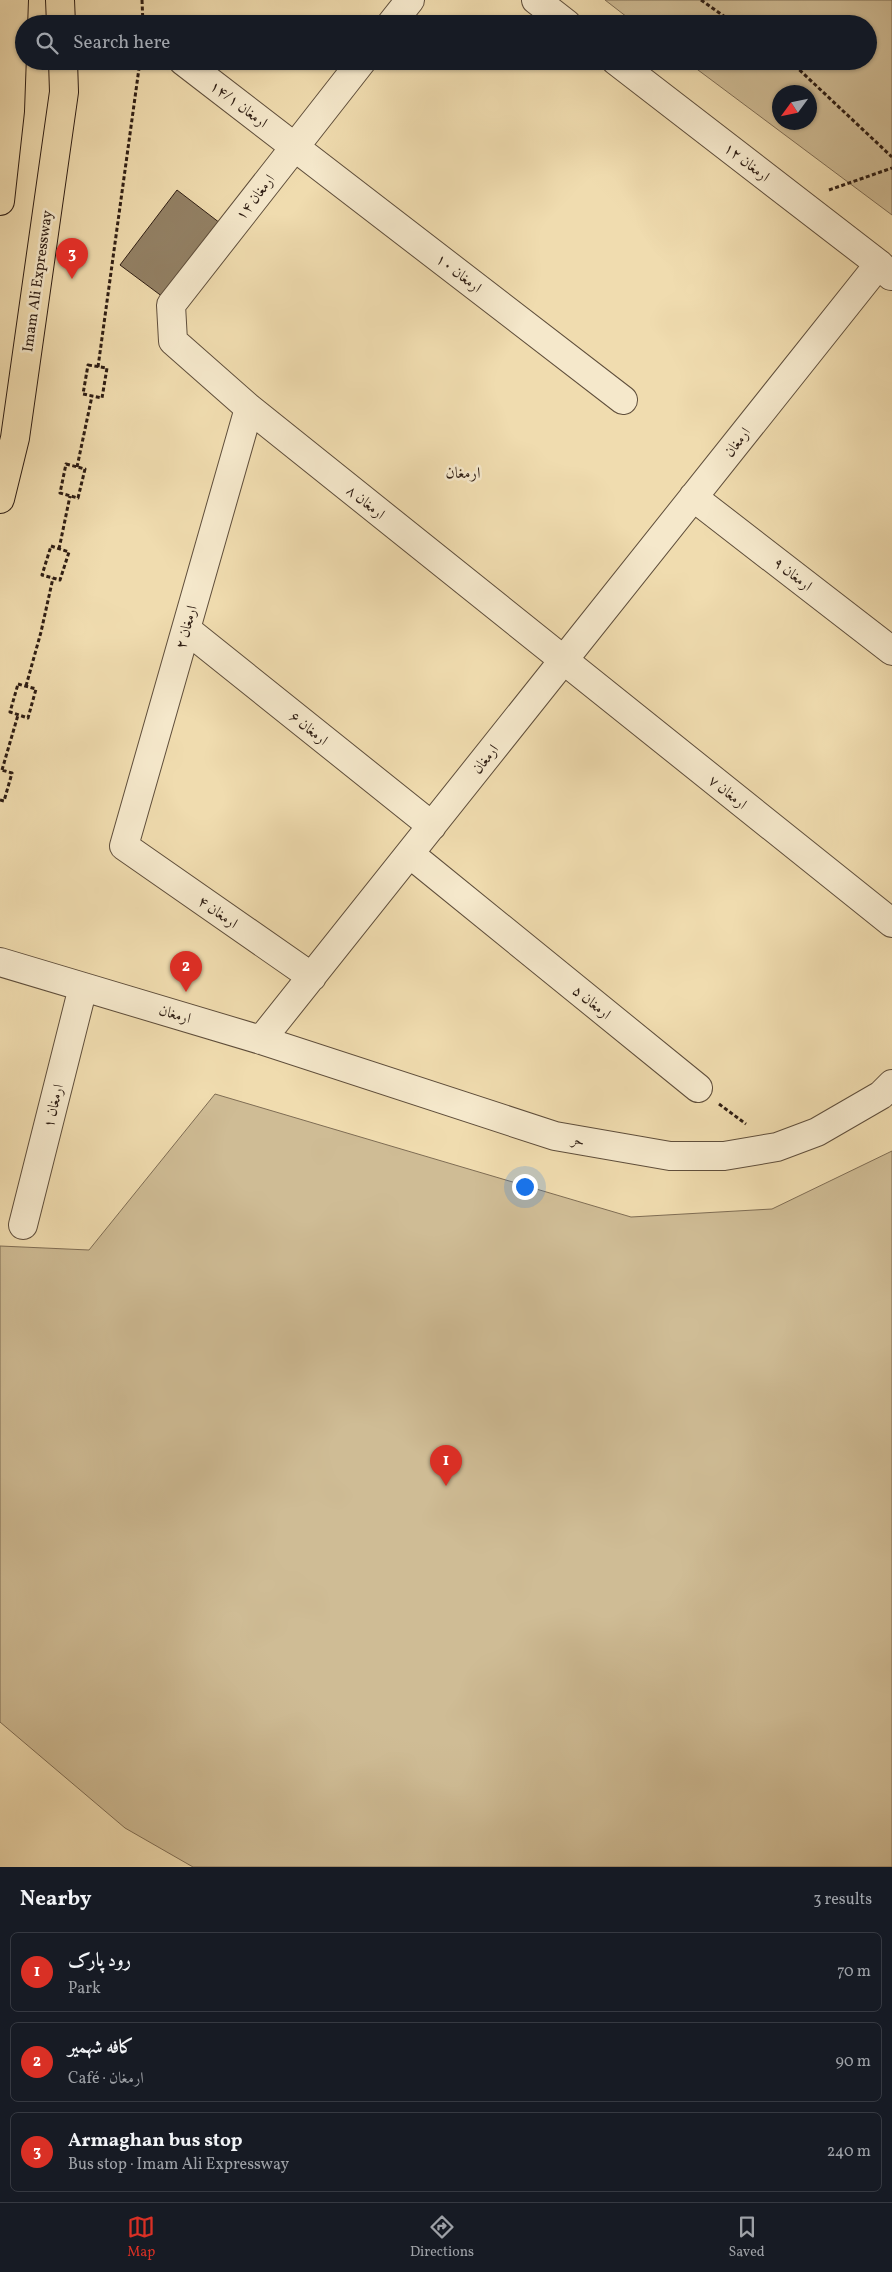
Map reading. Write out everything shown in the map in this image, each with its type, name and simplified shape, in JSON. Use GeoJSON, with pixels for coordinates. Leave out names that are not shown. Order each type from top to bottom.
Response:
{"type":"FeatureCollection","features":[{"type":"Feature","properties":{"kind":"highway"},"geometry":{"type":"LineString","coordinates":[[0,201],[10,110],[14,0]]}},
{"type":"Feature","properties":{"kind":"highway"},"geometry":{"type":"LineString","coordinates":[[60,0],[61,15]]}},
{"type":"Feature","properties":{"kind":"highway","name":"Imam Ali Expressway"},"geometry":{"type":"LineString","coordinates":[[0,500],[15,438],[64,92],[63,70]]}},
{"type":"Feature","properties":{"kind":"street"},"geometry":{"type":"LineString","coordinates":[[398,15],[410,0]]}},
{"type":"Feature","properties":{"kind":"street"},"geometry":{"type":"LineString","coordinates":[[536,0],[555,15]]}},
{"type":"Feature","properties":{"kind":"street","name":"ارمغان ۱۴/۱"},"geometry":{"type":"LineString","coordinates":[[195,70],[295,146]]}},
{"type":"Feature","properties":{"kind":"street","name":"ارمغان ۱۴"},"geometry":{"type":"LineString","coordinates":[[172,340],[171,305],[355,70]]}},
{"type":"Feature","properties":{"kind":"street","name":"ارمغان ۱۲"},"geometry":{"type":"LineString","coordinates":[[628,70],[885,270]]}},
{"type":"Feature","properties":{"kind":"street","name":"ارمغان ۱۰"},"geometry":{"type":"LineString","coordinates":[[295,146],[623,400]]}},
{"type":"Feature","properties":{"kind":"street","name":"ارمغان"},"geometry":{"type":"LineString","coordinates":[[0,962],[261,1040],[693,497],[885,270]]}},
{"type":"Feature","properties":{"kind":"street","name":"ارمغان ۸"},"geometry":{"type":"LineString","coordinates":[[172,340],[249,408],[563,661]]}},
{"type":"Feature","properties":{"kind":"street","name":"ارمغان ۲"},"geometry":{"type":"LineString","coordinates":[[124,846],[249,408]]}},
{"type":"Feature","properties":{"kind":"street","name":"ارمغان ۹"},"geometry":{"type":"LineString","coordinates":[[693,497],[892,651]]}},
{"type":"Feature","properties":{"kind":"street","name":"ارمغان ۶"},"geometry":{"type":"LineString","coordinates":[[186,630],[432,826]]}},
{"type":"Feature","properties":{"kind":"street","name":"ارمغان ۷"},"geometry":{"type":"LineString","coordinates":[[563,661],[892,923]]}},
{"type":"Feature","properties":{"kind":"street","name":"ارمغان ۴"},"geometry":{"type":"LineString","coordinates":[[124,846],[312,977]]}},
{"type":"Feature","properties":{"kind":"street","name":"ارمغان ۵"},"geometry":{"type":"LineString","coordinates":[[410,854],[698,1088]]}},
{"type":"Feature","properties":{"kind":"street","name":"ارمغان ۱"},"geometry":{"type":"LineString","coordinates":[[23,1225],[83,987]]}},
{"type":"Feature","properties":{"kind":"street","name":"حر"},"geometry":{"type":"LineString","coordinates":[[261,1040],[555,1136],[670,1156],[724,1156],[777,1146],[817,1132],[880,1095],[892,1084]]}},
{"type":"Feature","properties":{"kind":"path"},"geometry":{"type":"LineString","coordinates":[[142,0],[143,15]]}},
{"type":"Feature","properties":{"kind":"path"},"geometry":{"type":"LineString","coordinates":[[700,0],[722,15]]}},
{"type":"Feature","properties":{"kind":"path"},"geometry":{"type":"LineString","coordinates":[[98,367],[139,70]]}},
{"type":"Feature","properties":{"kind":"path"},"geometry":{"type":"LineString","coordinates":[[799,70],[892,158]]}},
{"type":"Feature","properties":{"kind":"path"},"geometry":{"type":"LineString","coordinates":[[798,201],[892,168]]}},
{"type":"Feature","properties":{"kind":"path"},"geometry":{"type":"LineString","coordinates":[[88,365],[107,368],[102,398],[92,396],[83,394],[88,365]]}},
{"type":"Feature","properties":{"kind":"path"},"geometry":{"type":"LineString","coordinates":[[77,467],[92,396]]}},
{"type":"Feature","properties":{"kind":"path"},"geometry":{"type":"LineString","coordinates":[[66,464],[85,468],[78,498],[70,496],[60,493],[66,464]]}},
{"type":"Feature","properties":{"kind":"path"},"geometry":{"type":"LineString","coordinates":[[59,549],[70,496]]}},
{"type":"Feature","properties":{"kind":"path"},"geometry":{"type":"LineString","coordinates":[[51,546],[69,552],[60,580],[53,578],[42,575],[51,546]]}},
{"type":"Feature","properties":{"kind":"path"},"geometry":{"type":"LineString","coordinates":[[26,686],[53,578]]}},
{"type":"Feature","properties":{"kind":"path"},"geometry":{"type":"LineString","coordinates":[[18,684],[36,689],[28,718],[18,714],[10,712],[18,684]]}},
{"type":"Feature","properties":{"kind":"path"},"geometry":{"type":"LineString","coordinates":[[0,800],[4,801],[12,773],[1,770],[18,714]]}},
{"type":"Feature","properties":{"kind":"path"},"geometry":{"type":"LineString","coordinates":[[698,1088],[777,1146]]}},
{"type":"Feature","properties":{"kind":"shaded area"},"geometry":{"type":"Polygon","coordinates":[[[605,0],[892,0],[892,215],[778,130],[817,130],[817,85],[772,85],[772,125],[698,70],[877,70],[877,15],[624,15],[605,0]]]}},
{"type":"Feature","properties":{"kind":"shaded area"},"geometry":{"type":"Polygon","coordinates":[[[215,1094],[631,1217],[772,1209],[892,1151],[892,1867],[193,1867],[125,1828],[0,1722],[0,1246],[89,1250],[215,1094]]]}},
{"type":"Feature","properties":{"kind":"building"},"geometry":{"type":"Polygon","coordinates":[[[177,190],[220,223],[163,297],[120,265],[177,190]]]}},
{"type":"Feature","properties":{"kind":"place","name":"Armaghan bus stop"},"geometry":{"type":"Point","coordinates":[72,279]}},
{"type":"Feature","properties":{"kind":"place","name":"كافه شهمير"},"geometry":{"type":"Point","coordinates":[186,992]}},
{"type":"Feature","properties":{"kind":"place","name":"رود پارک"},"geometry":{"type":"Point","coordinates":[446,1486]}},
{"type":"Feature","properties":{"kind":"district","name":"ارمغان"},"geometry":{"type":"Point","coordinates":[463,472]}}]}
